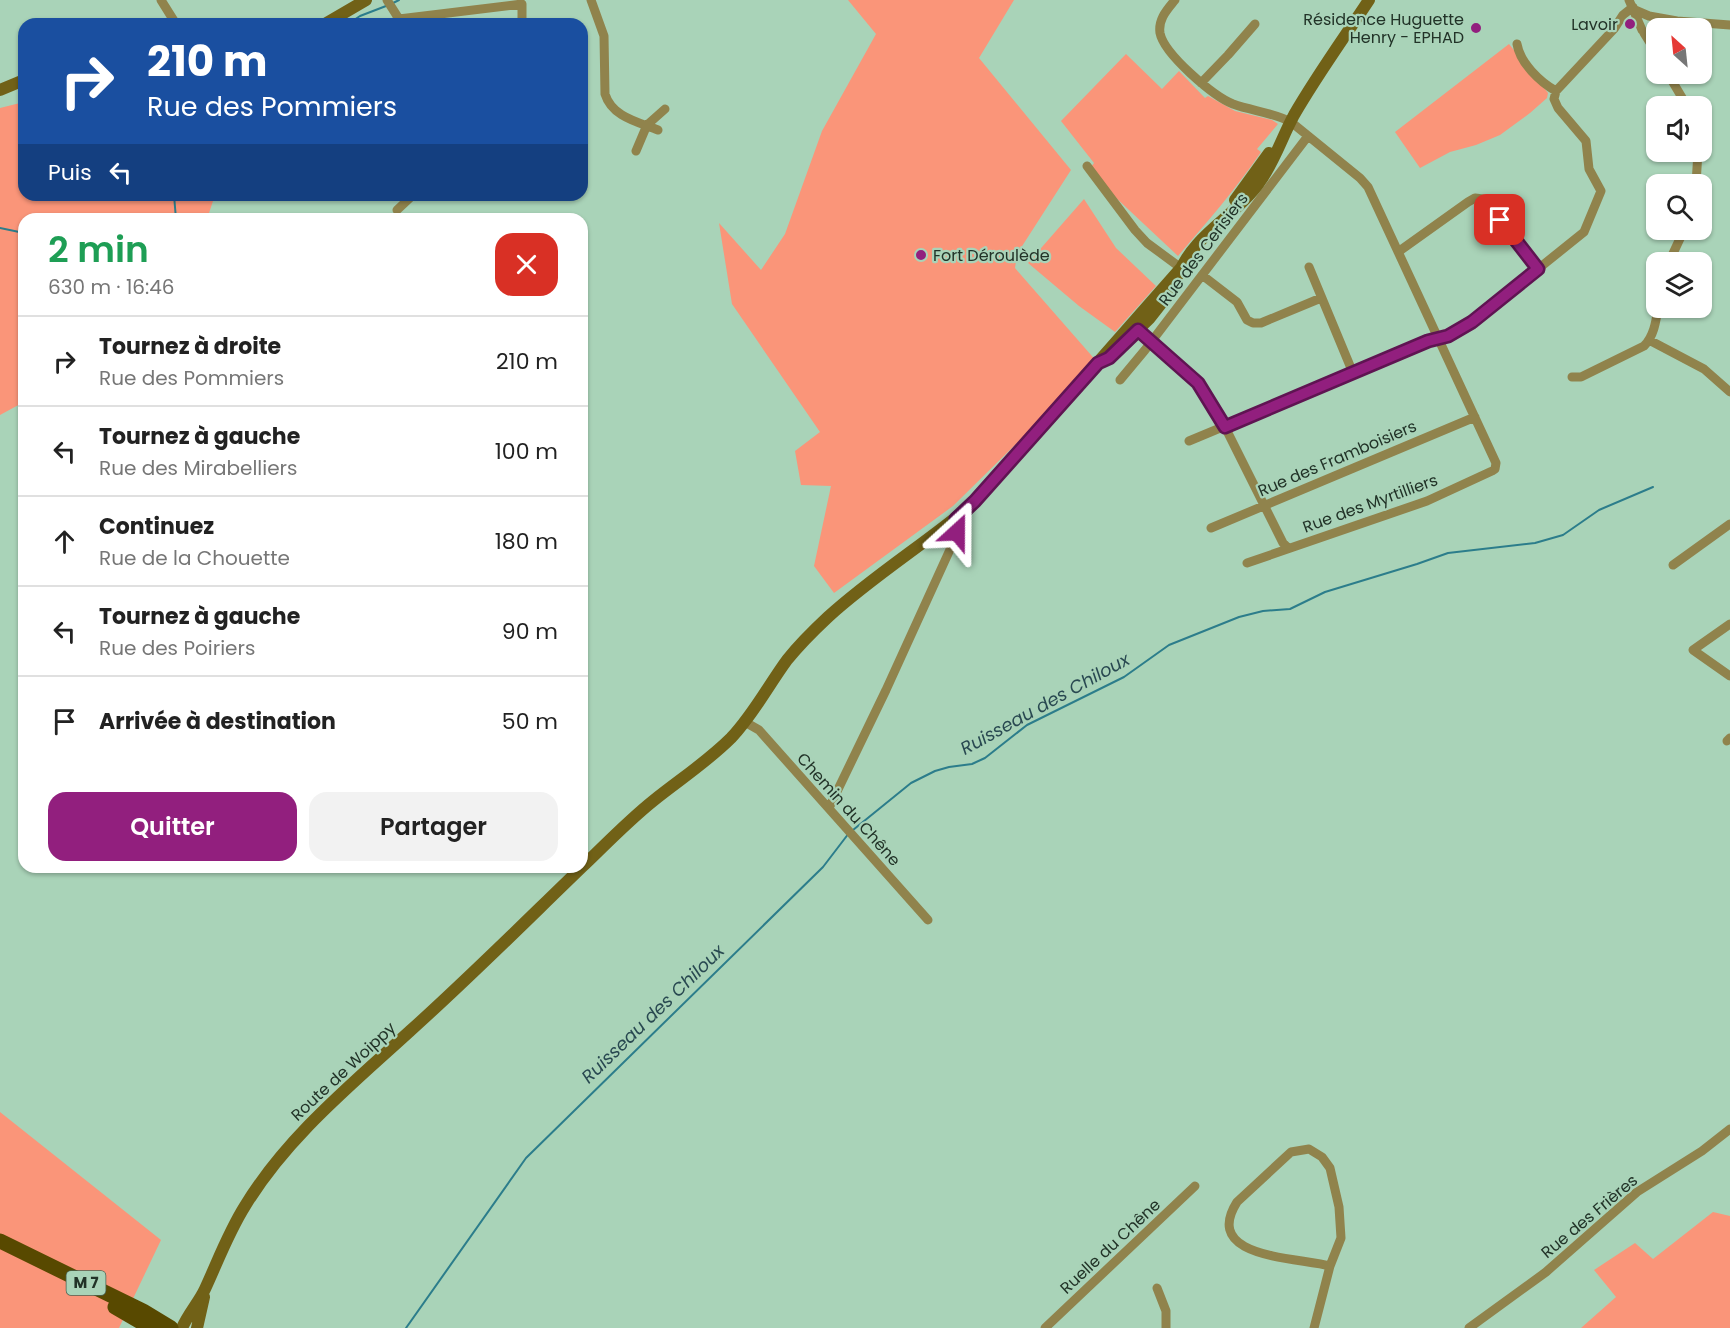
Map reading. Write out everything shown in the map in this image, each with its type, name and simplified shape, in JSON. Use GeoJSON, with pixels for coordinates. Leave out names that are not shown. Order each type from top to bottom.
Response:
{"type":"FeatureCollection","features":[{"type":"Feature","properties":{"kind":"main road","name":"M 7"},"geometry":{"type":"LineString","coordinates":[[0,1241],[144,1311],[171,1328]]}},
{"type":"Feature","properties":{"kind":"main road","name":"M 7"},"geometry":{"type":"LineString","coordinates":[[0,1249],[151,1328]]}},
{"type":"Feature","properties":{"kind":"street"},"geometry":{"type":"LineString","coordinates":[[161,0],[172,18]]}},
{"type":"Feature","properties":{"kind":"street"},"geometry":{"type":"LineString","coordinates":[[335,18],[366,0]]}},
{"type":"Feature","properties":{"kind":"street"},"geometry":{"type":"LineString","coordinates":[[387,0],[395,18],[525,2],[523,18]]}},
{"type":"Feature","properties":{"kind":"street"},"geometry":{"type":"LineString","coordinates":[[591,0],[604,36],[607,102],[621,115],[658,130]]}},
{"type":"Feature","properties":{"kind":"street"},"geometry":{"type":"LineString","coordinates":[[1175,0],[1164,13],[1160,25],[1161,35],[1168,48],[1201,83],[1233,104],[1281,116],[1291,122],[1365,182],[1477,421]]}},
{"type":"Feature","properties":{"kind":"street","name":"Route de Woippy"},"geometry":{"type":"LineString","coordinates":[[588,861],[651,803],[713,754],[745,722],[787,661],[807,637],[885,570],[956,519],[975,501],[1098,363],[1117,338],[1135,327],[1283,136],[1369,0]]}},
{"type":"Feature","properties":{"kind":"street"},"geometry":{"type":"LineString","coordinates":[[1632,6],[1654,18]]}},
{"type":"Feature","properties":{"kind":"street"},"geometry":{"type":"LineString","coordinates":[[1632,6],[1646,36]]}},
{"type":"Feature","properties":{"kind":"street"},"geometry":{"type":"LineString","coordinates":[[1189,441],[1437,338],[1448,336],[1472,322],[1584,232],[1600,194],[1589,169],[1586,141],[1558,108],[1554,99],[1556,91],[1614,29],[1632,6]]}},
{"type":"Feature","properties":{"kind":"street"},"geometry":{"type":"LineString","coordinates":[[1642,29],[1644,18],[1652,16],[1662,18]]}},
{"type":"Feature","properties":{"kind":"street"},"geometry":{"type":"LineString","coordinates":[[1201,83],[1255,24]]}},
{"type":"Feature","properties":{"kind":"street"},"geometry":{"type":"LineString","coordinates":[[1712,24],[1730,25]]}},
{"type":"Feature","properties":{"kind":"street"},"geometry":{"type":"LineString","coordinates":[[1642,29],[1646,33]]}},
{"type":"Feature","properties":{"kind":"street"},"geometry":{"type":"LineString","coordinates":[[1517,44],[1518,54],[1543,83],[1556,91]]}},
{"type":"Feature","properties":{"kind":"street"},"geometry":{"type":"LineString","coordinates":[[0,90],[18,82]]}},
{"type":"Feature","properties":{"kind":"street"},"geometry":{"type":"LineString","coordinates":[[636,151],[647,126],[665,110]]}},
{"type":"Feature","properties":{"kind":"street","name":"Rue des Cerisiers"},"geometry":{"type":"LineString","coordinates":[[1120,380],[1151,343],[1308,136]]}},
{"type":"Feature","properties":{"kind":"street"},"geometry":{"type":"LineString","coordinates":[[1087,166],[1135,230],[1147,243],[1181,268]]}},
{"type":"Feature","properties":{"kind":"street"},"geometry":{"type":"LineString","coordinates":[[1398,252],[1475,198],[1483,199],[1538,269]]}},
{"type":"Feature","properties":{"kind":"street"},"geometry":{"type":"LineString","coordinates":[[398,210],[407,201]]}},
{"type":"Feature","properties":{"kind":"street"},"geometry":{"type":"LineString","coordinates":[[1309,267],[1353,373]]}},
{"type":"Feature","properties":{"kind":"street"},"geometry":{"type":"LineString","coordinates":[[1202,274],[1237,302],[1245,318],[1253,323],[1261,323],[1321,298]]}},
{"type":"Feature","properties":{"kind":"street"},"geometry":{"type":"LineString","coordinates":[[1572,377],[1581,377],[1644,346],[1649,340],[1657,318]]}},
{"type":"Feature","properties":{"kind":"street"},"geometry":{"type":"LineString","coordinates":[[1135,327],[1198,383],[1225,427],[1283,543],[1288,548]]}},
{"type":"Feature","properties":{"kind":"street"},"geometry":{"type":"LineString","coordinates":[[1649,340],[1704,369],[1730,392]]}},
{"type":"Feature","properties":{"kind":"street","name":"Rue des Myrtilliers"},"geometry":{"type":"LineString","coordinates":[[1248,563],[1427,501],[1492,471],[1496,463],[1477,421]]}},
{"type":"Feature","properties":{"kind":"street","name":"Rue des Framboisiers"},"geometry":{"type":"LineString","coordinates":[[1211,528],[1477,421]]}},
{"type":"Feature","properties":{"kind":"street"},"geometry":{"type":"LineString","coordinates":[[829,808],[886,690],[957,532],[956,519]]}},
{"type":"Feature","properties":{"kind":"street"},"geometry":{"type":"LineString","coordinates":[[1673,565],[1730,524]]}},
{"type":"Feature","properties":{"kind":"street"},"geometry":{"type":"LineString","coordinates":[[1730,624],[1693,650],[1730,676]]}},
{"type":"Feature","properties":{"kind":"street","name":"Chemin du Chêne"},"geometry":{"type":"LineString","coordinates":[[745,722],[759,730],[928,920]]}},
{"type":"Feature","properties":{"kind":"street","name":"Route de Woippy"},"geometry":{"type":"LineString","coordinates":[[182,1328],[205,1290],[222,1248],[245,1206],[306,1128],[337,1096],[412,1030],[576,873]]}},
{"type":"Feature","properties":{"kind":"street","name":"Rue des Frières"},"geometry":{"type":"LineString","coordinates":[[1469,1328],[1545,1272],[1638,1192],[1702,1151],[1730,1129]]}},
{"type":"Feature","properties":{"kind":"street"},"geometry":{"type":"LineString","coordinates":[[1314,1328],[1330,1266],[1341,1238],[1339,1207],[1330,1168],[1322,1157],[1309,1149],[1291,1152],[1237,1202],[1231,1211],[1229,1229],[1237,1242],[1254,1252],[1330,1266]]}},
{"type":"Feature","properties":{"kind":"street","name":"Ruelle du Chêne"},"geometry":{"type":"LineString","coordinates":[[1045,1328],[1195,1186]]}},
{"type":"Feature","properties":{"kind":"street"},"geometry":{"type":"LineString","coordinates":[[1157,1288],[1166,1311],[1166,1328]]}},
{"type":"Feature","properties":{"kind":"street","name":"Route de Woippy"},"geometry":{"type":"LineString","coordinates":[[197,1328],[205,1290]]}},
{"type":"Feature","properties":{"kind":"shaded area"},"geometry":{"type":"Polygon","coordinates":[[[848,0],[1014,0],[979,58],[1071,170],[1017,254],[1015,268],[1098,363],[953,506],[834,593],[814,566],[831,486],[801,485],[795,451],[820,432],[732,304],[719,223],[761,270],[785,234],[822,131],[876,34],[848,0]]]}},
{"type":"Feature","properties":{"kind":"shaded area"},"geometry":{"type":"Polygon","coordinates":[[[1509,44],[1548,93],[1547,98],[1500,135],[1450,152],[1420,168],[1395,132],[1509,44]]]}},
{"type":"Feature","properties":{"kind":"shaded area"},"geometry":{"type":"Polygon","coordinates":[[[1126,54],[1162,89],[1179,71],[1205,98],[1208,96],[1235,111],[1272,120],[1278,124],[1257,149],[1261,152],[1242,179],[1178,256],[1113,195],[1091,167],[1094,163],[1061,121],[1126,54]]]}},
{"type":"Feature","properties":{"kind":"shaded area"},"geometry":{"type":"Polygon","coordinates":[[[18,104],[18,201],[213,201],[209,213],[18,213],[18,405],[0,415],[0,108],[18,104]]]}},
{"type":"Feature","properties":{"kind":"shaded area"},"geometry":{"type":"Polygon","coordinates":[[[1084,199],[1116,248],[1156,286],[1115,332],[1079,306],[1028,263],[1084,199]]]}},
{"type":"Feature","properties":{"kind":"shaded area"},"geometry":{"type":"Polygon","coordinates":[[[0,1112],[161,1240],[119,1328],[0,1328],[0,1112]]]}},
{"type":"Feature","properties":{"kind":"shaded area"},"geometry":{"type":"Polygon","coordinates":[[[1713,1212],[1730,1216],[1730,1328],[1581,1328],[1616,1297],[1594,1270],[1635,1243],[1653,1259],[1713,1212]]]}},
{"type":"Feature","properties":{"kind":"waterway"},"geometry":{"type":"LineString","coordinates":[[391,4],[399,0]]}},
{"type":"Feature","properties":{"kind":"waterway"},"geometry":{"type":"LineString","coordinates":[[357,18],[386,6]]}},
{"type":"Feature","properties":{"kind":"waterway"},"geometry":{"type":"LineString","coordinates":[[174,201],[176,213]]}},
{"type":"Feature","properties":{"kind":"waterway"},"geometry":{"type":"LineString","coordinates":[[0,228],[18,232]]}},
{"type":"Feature","properties":{"kind":"waterway","name":"Ruisseau des Chiloux"},"geometry":{"type":"LineString","coordinates":[[853,830],[911,783],[935,771],[972,764],[985,758],[1027,725],[1124,677],[1169,645],[1239,617],[1263,611],[1290,609],[1325,592],[1448,553],[1535,543],[1563,535],[1599,510],[1653,487]]}},
{"type":"Feature","properties":{"kind":"waterway","name":"Ruisseau des Chiloux"},"geometry":{"type":"LineString","coordinates":[[406,1328],[526,1158],[823,867],[849,833]]}},
{"type":"Feature","properties":{"kind":"place","name":"Lavoir"},"geometry":{"type":"Point","coordinates":[1630,24]}},
{"type":"Feature","properties":{"kind":"place","name":"Résidence Huguette Henry - EPHAD"},"geometry":{"type":"Point","coordinates":[1476,28]}},
{"type":"Feature","properties":{"kind":"place","name":"Fort Déroulède"},"geometry":{"type":"Point","coordinates":[921,255]}},
{"type":"Feature","properties":{"kind":"route"},"geometry":{"type":"LineString","coordinates":[[957,532],[956,519],[975,501],[1098,363],[1109,358],[1138,330],[1198,383],[1225,427],[1428,341],[1448,336],[1472,322],[1538,269],[1500,220]]}}]}
